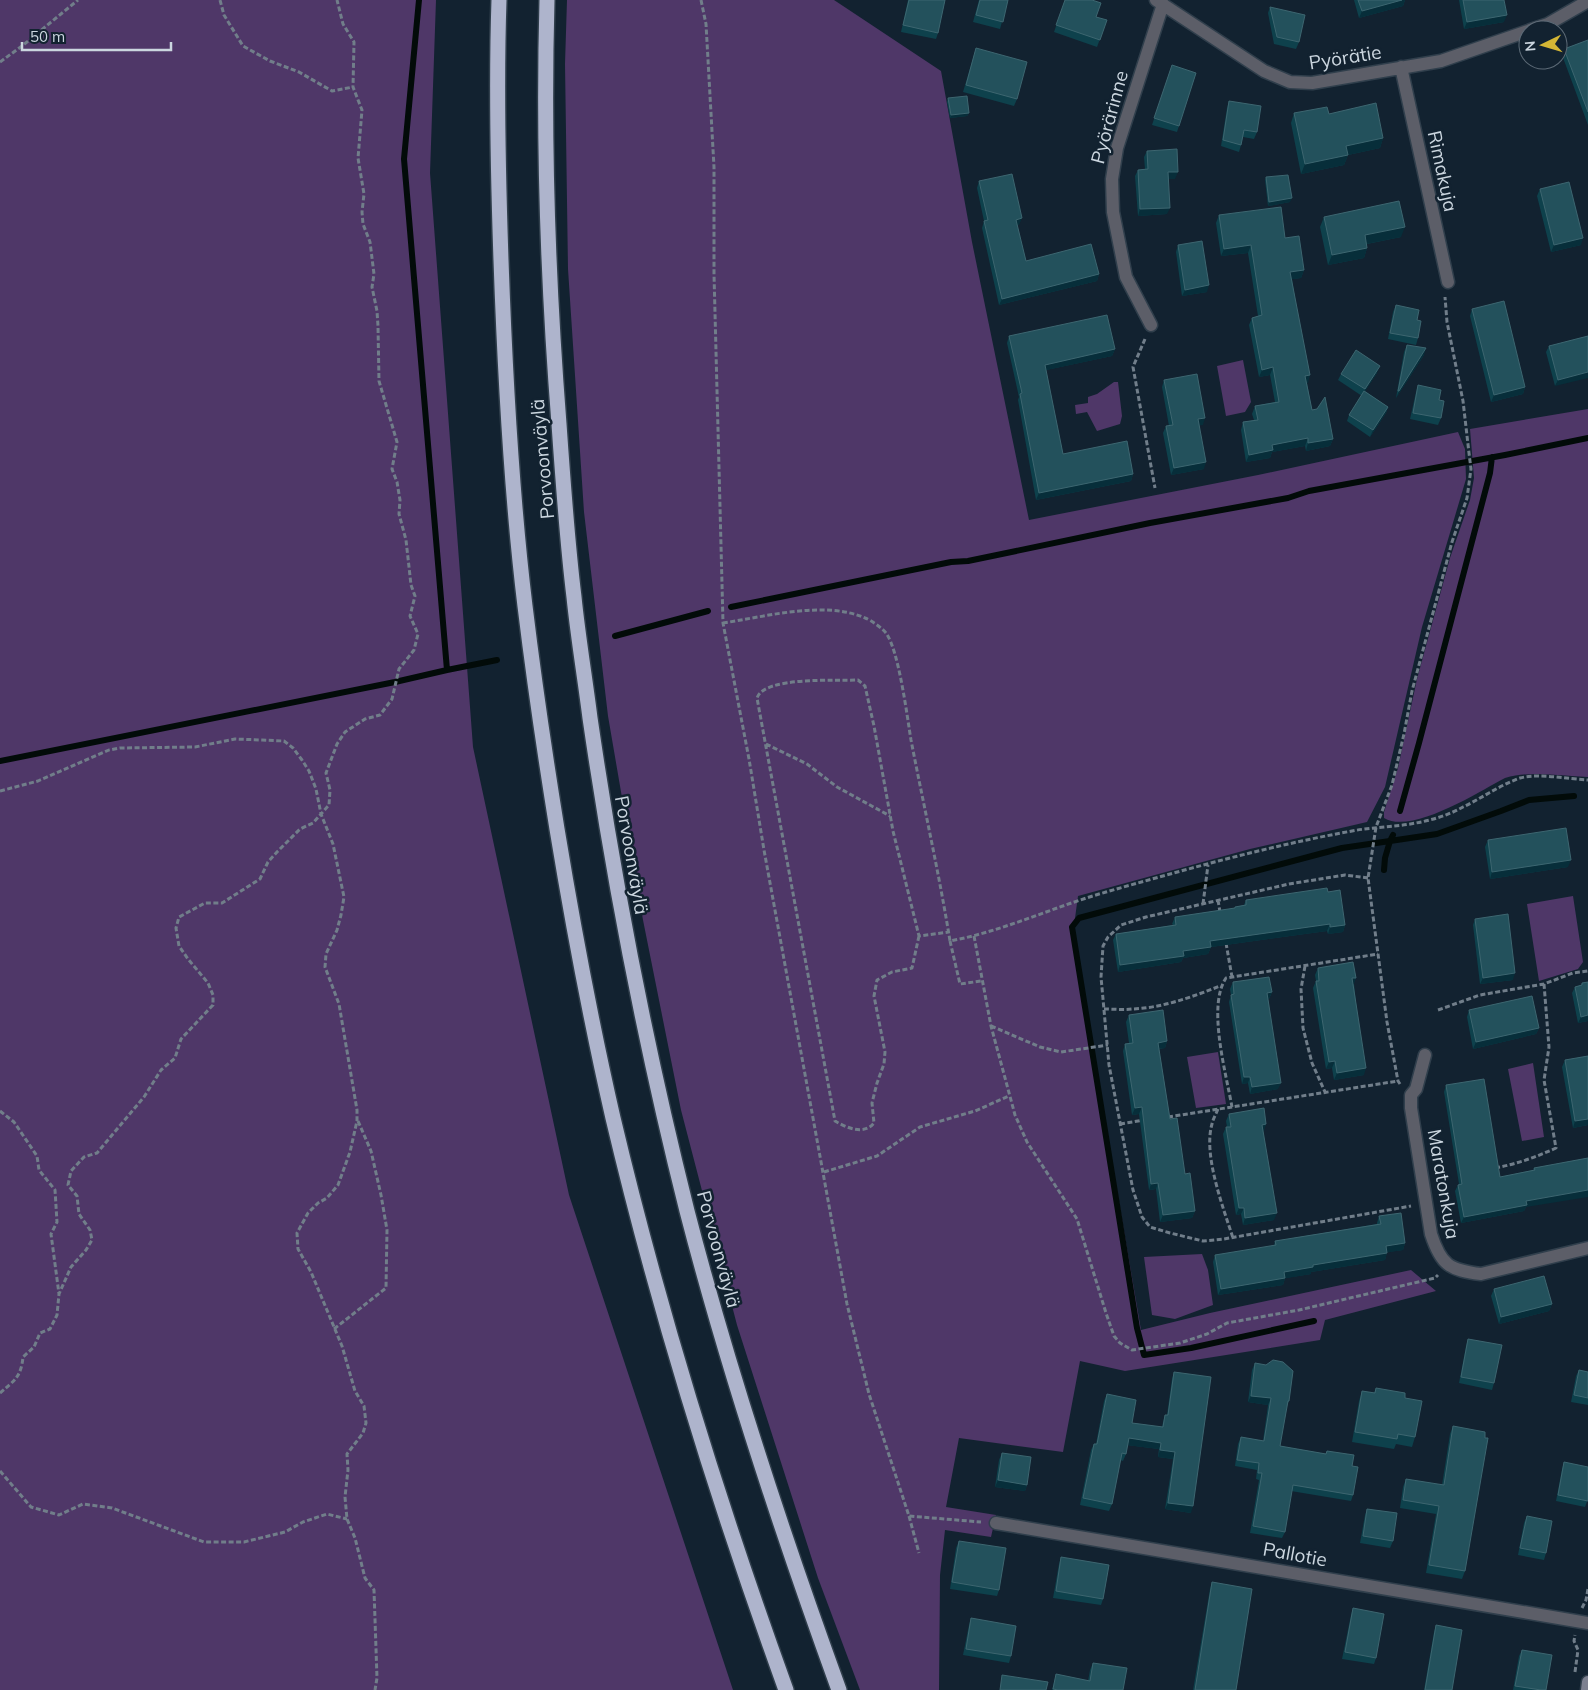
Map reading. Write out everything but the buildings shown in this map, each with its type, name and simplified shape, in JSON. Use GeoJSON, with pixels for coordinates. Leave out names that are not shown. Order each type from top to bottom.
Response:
{"type":"FeatureCollection","features":[{"type":"Feature","properties":{"kind":"highway","name":"Porvoonväylä"},"geometry":{"type":"LineString","coordinates":[[499,0],[499,212],[507,401],[514,499],[524,602],[570,908],[613,1117],[674,1345],[710,1471],[786,1690]]}},
{"type":"Feature","properties":{"kind":"highway","name":"Porvoonväylä"},"geometry":{"type":"LineString","coordinates":[[547,0],[547,202],[554,360],[564,493],[575,609],[619,899],[643,1020],[688,1213],[729,1359],[794,1568],[839,1690]]}},
{"type":"Feature","properties":{"kind":"main road"},"geometry":{"type":"LineString","coordinates":[[1587,1690],[1588,1682]]}},
{"type":"Feature","properties":{"kind":"street","name":"Pyörätie"},"geometry":{"type":"LineString","coordinates":[[1160,2],[1264,71],[1290,82],[1312,83],[1441,61],[1518,34]]}},
{"type":"Feature","properties":{"kind":"street","name":"Pyörärinne"},"geometry":{"type":"LineString","coordinates":[[1151,325],[1126,277],[1113,212],[1112,178],[1117,148],[1160,2]]}},
{"type":"Feature","properties":{"kind":"street","name":"Pyörätie"},"geometry":{"type":"LineString","coordinates":[[1555,20],[1588,2]]}},
{"type":"Feature","properties":{"kind":"street","name":"Rimakuja"},"geometry":{"type":"LineString","coordinates":[[1401,67],[1448,282]]}},
{"type":"Feature","properties":{"kind":"street","name":"Maratonkuja"},"geometry":{"type":"LineString","coordinates":[[1425,1055],[1416,1089],[1411,1095],[1411,1108],[1431,1234],[1438,1253],[1443,1260],[1465,1272],[1481,1274],[1588,1248]]}},
{"type":"Feature","properties":{"kind":"street","name":"Pallotie"},"geometry":{"type":"LineString","coordinates":[[996,1523],[1588,1623]]}},
{"type":"Feature","properties":{"kind":"path"},"geometry":{"type":"LineString","coordinates":[[0,62],[78,0]]}},
{"type":"Feature","properties":{"kind":"path"},"geometry":{"type":"LineString","coordinates":[[220,0],[224,15],[243,46],[270,61],[299,72],[332,91],[353,87]]}},
{"type":"Feature","properties":{"kind":"path"},"geometry":{"type":"LineString","coordinates":[[59,1294],[71,1266],[86,1250],[92,1240],[90,1230],[79,1214],[77,1196],[68,1185],[72,1171],[84,1157],[97,1153],[144,1097],[161,1070],[175,1058],[182,1038],[213,1005],[213,995],[208,983],[179,946],[176,928],[179,917],[205,904],[222,903],[260,879],[268,862],[277,852],[300,829],[313,823],[329,805],[330,790],[326,773],[337,744],[345,732],[365,719],[380,715],[392,699],[399,669],[414,650],[418,634],[410,616],[415,596],[411,585],[406,540],[399,514],[400,500],[397,482],[392,469],[397,442],[378,381],[378,318],[372,287],[374,274],[370,242],[364,224],[364,194],[358,158],[362,110],[353,87],[354,42],[343,24],[336,0]]}},
{"type":"Feature","properties":{"kind":"path"},"geometry":{"type":"LineString","coordinates":[[701,0],[706,24],[714,167],[714,284],[722,623],[749,759],[847,1304],[870,1394],[919,1553]]}},
{"type":"Feature","properties":{"kind":"path"},"geometry":{"type":"LineString","coordinates":[[1411,1095],[1398,1081],[1387,1022],[1368,878],[1376,827],[1392,784],[1412,691],[1452,542],[1467,498],[1471,469],[1463,401],[1444,302],[1448,282]]}},
{"type":"Feature","properties":{"kind":"path"},"geometry":{"type":"LineString","coordinates":[[1151,325],[1133,367],[1155,488]]}},
{"type":"Feature","properties":{"kind":"path"},"geometry":{"type":"LineString","coordinates":[[722,623],[809,609],[844,612],[865,618],[886,633],[894,649],[960,984],[981,980]]}},
{"type":"Feature","properties":{"kind":"path"},"geometry":{"type":"LineString","coordinates":[[858,680],[865,686],[890,816],[919,936],[912,968],[892,972],[877,980],[874,996],[885,1052],[884,1064],[872,1103],[874,1123],[871,1127],[848,1129],[834,1121],[757,698],[764,688],[788,681],[858,680]]}},
{"type":"Feature","properties":{"kind":"path"},"geometry":{"type":"LineString","coordinates":[[0,791],[38,781],[109,750],[195,747],[235,739],[284,741],[293,748],[309,770],[316,789],[321,814],[332,844],[344,898],[337,930],[326,954],[325,967],[339,1004],[358,1110],[350,1152],[338,1185],[327,1198],[318,1203],[308,1214],[297,1233],[298,1250],[311,1272],[342,1346],[355,1391],[364,1406],[366,1423],[363,1433],[347,1454],[348,1470],[345,1497],[347,1519],[356,1538],[365,1578],[374,1590],[377,1678],[375,1690]]}},
{"type":"Feature","properties":{"kind":"path"},"geometry":{"type":"LineString","coordinates":[[766,744],[807,764],[837,787],[890,816]]}},
{"type":"Feature","properties":{"kind":"path"},"geometry":{"type":"LineString","coordinates":[[950,941],[974,936],[1084,898],[1208,864],[1313,839],[1376,827],[1416,823],[1441,816],[1460,809],[1505,784],[1522,778],[1536,776],[1588,780]]}},
{"type":"Feature","properties":{"kind":"path"},"geometry":{"type":"LineString","coordinates":[[1203,904],[1208,864]]}},
{"type":"Feature","properties":{"kind":"path"},"geometry":{"type":"LineString","coordinates":[[1368,878],[1345,875],[1289,884],[1146,917],[1121,926],[1108,937],[1103,946],[1104,1009],[1109,1065],[1133,1190],[1142,1217],[1150,1227],[1202,1241],[1233,1238],[1426,1203]]}},
{"type":"Feature","properties":{"kind":"path"},"geometry":{"type":"LineString","coordinates":[[1218,900],[1221,919]]}},
{"type":"Feature","properties":{"kind":"path"},"geometry":{"type":"LineString","coordinates":[[919,936],[949,932]]}},
{"type":"Feature","properties":{"kind":"path"},"geometry":{"type":"LineString","coordinates":[[974,936],[991,1026],[1009,1096],[1027,1142],[1077,1219],[1114,1336],[1120,1343],[1132,1350],[1180,1343],[1207,1334],[1228,1323],[1299,1310],[1435,1278],[1451,1266]]}},
{"type":"Feature","properties":{"kind":"path"},"geometry":{"type":"LineString","coordinates":[[1225,938],[1232,977]]}},
{"type":"Feature","properties":{"kind":"path"},"geometry":{"type":"LineString","coordinates":[[1232,1106],[1219,1031],[1218,1003],[1221,986],[1226,978],[1378,954]]}},
{"type":"Feature","properties":{"kind":"path"},"geometry":{"type":"LineString","coordinates":[[1305,966],[1301,989],[1303,1028],[1312,1063],[1325,1092]]}},
{"type":"Feature","properties":{"kind":"path"},"geometry":{"type":"LineString","coordinates":[[1438,1010],[1480,995],[1544,984],[1588,971]]}},
{"type":"Feature","properties":{"kind":"path"},"geometry":{"type":"LineString","coordinates":[[1486,1170],[1540,1156],[1556,1148],[1544,1080],[1549,1047],[1544,984]]}},
{"type":"Feature","properties":{"kind":"path"},"geometry":{"type":"LineString","coordinates":[[1104,1009],[1132,1009],[1158,1006],[1221,986]]}},
{"type":"Feature","properties":{"kind":"path"},"geometry":{"type":"LineString","coordinates":[[991,1026],[1040,1047],[1061,1052],[1108,1045]]}},
{"type":"Feature","properties":{"kind":"path"},"geometry":{"type":"LineString","coordinates":[[1160,1118],[1398,1081]]}},
{"type":"Feature","properties":{"kind":"path"},"geometry":{"type":"LineString","coordinates":[[823,1172],[877,1156],[920,1127],[975,1111],[1009,1096]]}},
{"type":"Feature","properties":{"kind":"path"},"geometry":{"type":"LineString","coordinates":[[1219,1109],[1212,1124],[1210,1150],[1217,1189],[1233,1238]]}},
{"type":"Feature","properties":{"kind":"path"},"geometry":{"type":"LineString","coordinates":[[0,1111],[14,1122],[37,1156],[39,1170],[55,1190],[57,1222],[51,1234],[59,1294],[57,1316],[50,1329],[40,1333],[34,1347],[23,1357],[22,1369],[18,1378],[0,1393]]}},
{"type":"Feature","properties":{"kind":"path"},"geometry":{"type":"LineString","coordinates":[[1120,1124],[1150,1119]]}},
{"type":"Feature","properties":{"kind":"path"},"geometry":{"type":"LineString","coordinates":[[334,1328],[386,1288],[387,1230],[381,1195],[371,1151],[357,1121]]}},
{"type":"Feature","properties":{"kind":"path"},"geometry":{"type":"LineString","coordinates":[[0,1471],[31,1507],[59,1515],[82,1504],[112,1508],[204,1542],[244,1542],[285,1532],[303,1522],[327,1514],[347,1519]]}},
{"type":"Feature","properties":{"kind":"path"},"geometry":{"type":"LineString","coordinates":[[909,1516],[996,1523]]}},
{"type":"Feature","properties":{"kind":"path"},"geometry":{"type":"LineString","coordinates":[[1579,1614],[1586,1600],[1588,1589]]}},
{"type":"Feature","properties":{"kind":"path"},"geometry":{"type":"LineString","coordinates":[[1574,1641],[1578,1650],[1574,1674]]}},
{"type":"Feature","properties":{"kind":"shaded area"},"geometry":{"type":"Polygon","coordinates":[[[0,0],[436,0],[430,173],[473,747],[569,1195],[733,1690],[0,1690],[0,0]]]}},
{"type":"Feature","properties":{"kind":"shaded area"},"geometry":{"type":"Polygon","coordinates":[[[567,0],[834,0],[941,71],[972,242],[1029,520],[1258,475],[1458,432],[1465,449],[1466,479],[1422,627],[1385,787],[1367,822],[1250,849],[1078,896],[1073,933],[1141,1330],[1210,1313],[1411,1270],[1436,1291],[1325,1320],[1320,1340],[1125,1371],[1080,1361],[1063,1452],[959,1438],[946,1507],[996,1515],[991,1537],[945,1530],[940,1575],[939,1690],[860,1690],[818,1578],[737,1325],[681,1110],[643,920],[608,716],[584,512],[568,269],[565,64],[567,0]]]}},
{"type":"Feature","properties":{"kind":"shaded area"},"geometry":{"type":"Polygon","coordinates":[[[1243,360],[1251,402],[1245,412],[1226,416],[1217,366],[1243,360]]]}},
{"type":"Feature","properties":{"kind":"shaded area"},"geometry":{"type":"Polygon","coordinates":[[[1114,382],[1118,382],[1122,416],[1120,424],[1097,431],[1087,412],[1076,414],[1075,405],[1088,403],[1088,397],[1097,394],[1114,382]]]}},
{"type":"Feature","properties":{"kind":"shaded area"},"geometry":{"type":"Polygon","coordinates":[[[1588,409],[1588,777],[1525,774],[1505,778],[1463,801],[1428,816],[1411,821],[1396,822],[1384,818],[1384,812],[1398,768],[1417,679],[1450,558],[1470,500],[1474,478],[1470,429],[1588,409]]]}},
{"type":"Feature","properties":{"kind":"shaded area"},"geometry":{"type":"Polygon","coordinates":[[[1573,896],[1583,962],[1578,969],[1539,981],[1527,904],[1573,896]]]}},
{"type":"Feature","properties":{"kind":"shaded area"},"geometry":{"type":"Polygon","coordinates":[[[1218,1052],[1226,1104],[1196,1108],[1187,1057],[1218,1052]]]}},
{"type":"Feature","properties":{"kind":"shaded area"},"geometry":{"type":"Polygon","coordinates":[[[1533,1063],[1544,1137],[1522,1141],[1508,1069],[1533,1063]]]}},
{"type":"Feature","properties":{"kind":"shaded area"},"geometry":{"type":"Polygon","coordinates":[[[1202,1254],[1208,1270],[1213,1305],[1175,1319],[1152,1315],[1144,1257],[1202,1254]]]}},
{"type":"Feature","properties":{"kind":"waterway"},"geometry":{"type":"LineString","coordinates":[[419,0],[404,159],[447,670],[497,660]]}},
{"type":"Feature","properties":{"kind":"waterway"},"geometry":{"type":"LineString","coordinates":[[731,607],[1150,523],[1288,498],[1309,491],[1588,438]]}},
{"type":"Feature","properties":{"kind":"waterway"},"geometry":{"type":"LineString","coordinates":[[1400,811],[1490,473],[1492,457]]}},
{"type":"Feature","properties":{"kind":"waterway"},"geometry":{"type":"LineString","coordinates":[[615,636],[708,611]]}},
{"type":"Feature","properties":{"kind":"waterway"},"geometry":{"type":"LineString","coordinates":[[0,761],[447,670]]}},
{"type":"Feature","properties":{"kind":"waterway"},"geometry":{"type":"LineString","coordinates":[[1384,870],[1390,841],[1437,834],[1529,800],[1574,796]]}},
{"type":"Feature","properties":{"kind":"waterway"},"geometry":{"type":"LineString","coordinates":[[1314,1321],[1191,1348],[1144,1355],[1137,1328],[1072,927],[1079,918],[1342,848],[1390,841],[1393,835]]}}]}
